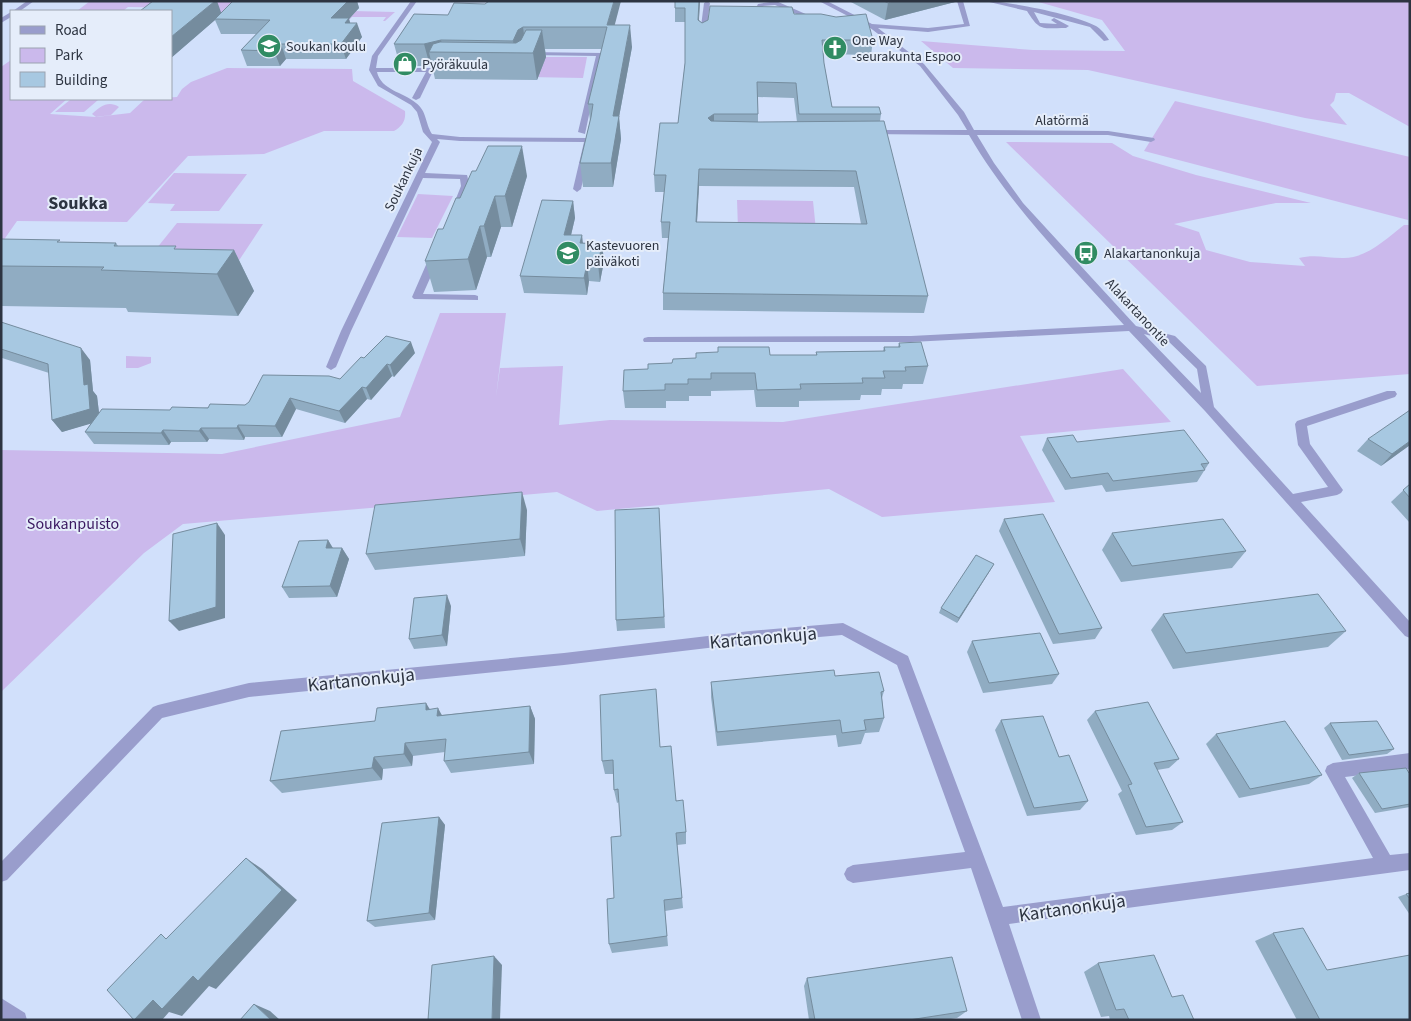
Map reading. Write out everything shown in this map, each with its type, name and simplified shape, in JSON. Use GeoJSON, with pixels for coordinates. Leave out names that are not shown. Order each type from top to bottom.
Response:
{"type":"FeatureCollection","features":[{"type":"Feature","properties":{"kind":"street"},"geometry":{"type":"LineString","coordinates":[[18,10],[31,1]]}},
{"type":"Feature","properties":{"kind":"street"},"geometry":{"type":"LineString","coordinates":[[414,1],[405,20],[375,56],[372,70],[430,70],[446,66],[456,66]]}},
{"type":"Feature","properties":{"kind":"street","name":"Alakartanontie"},"geometry":{"type":"LineString","coordinates":[[822,1],[868,25],[922,65],[961,114],[990,164],[1020,205],[1132,328],[1210,408],[1410,632]]}},
{"type":"Feature","properties":{"kind":"street"},"geometry":{"type":"LineString","coordinates":[[856,26],[868,25],[933,30],[968,25],[960,1]]}},
{"type":"Feature","properties":{"kind":"street"},"geometry":{"type":"LineString","coordinates":[[988,1],[1092,26],[1106,40]]}},
{"type":"Feature","properties":{"kind":"street"},"geometry":{"type":"LineString","coordinates":[[703,34],[707,3]]}},
{"type":"Feature","properties":{"kind":"street"},"geometry":{"type":"LineString","coordinates":[[750,17],[762,15],[759,8],[760,5],[771,3],[821,23]]}},
{"type":"Feature","properties":{"kind":"street"},"geometry":{"type":"LineString","coordinates":[[1026,9],[1038,14],[1066,26],[1044,26],[1038,24],[1026,9]]}},
{"type":"Feature","properties":{"kind":"street"},"geometry":{"type":"LineString","coordinates":[[706,16],[714,16]]}},
{"type":"Feature","properties":{"kind":"street"},"geometry":{"type":"LineString","coordinates":[[524,60],[526,54],[600,54],[582,132]]}},
{"type":"Feature","properties":{"kind":"street"},"geometry":{"type":"LineString","coordinates":[[392,70],[396,63]]}},
{"type":"Feature","properties":{"kind":"street","name":"Soukankuja"},"geometry":{"type":"LineString","coordinates":[[331,367],[436,142],[426,132],[419,110],[383,88],[373,76],[372,70]]}},
{"type":"Feature","properties":{"kind":"street"},"geometry":{"type":"LineString","coordinates":[[416,98],[430,70]]}},
{"type":"Feature","properties":{"kind":"street","name":"Alatörmä"},"geometry":{"type":"LineString","coordinates":[[857,132],[1108,133],[1151,140]]}},
{"type":"Feature","properties":{"kind":"street"},"geometry":{"type":"LineString","coordinates":[[430,136],[460,139],[588,140],[577,189]]}},
{"type":"Feature","properties":{"kind":"street"},"geometry":{"type":"LineString","coordinates":[[420,175],[464,177],[466,186],[454,214]]}},
{"type":"Feature","properties":{"kind":"street"},"geometry":{"type":"LineString","coordinates":[[438,251],[418,297],[476,298]]}},
{"type":"Feature","properties":{"kind":"street"},"geometry":{"type":"LineString","coordinates":[[648,340],[901,339],[1132,328],[1171,338],[1202,368],[1210,408]]}},
{"type":"Feature","properties":{"kind":"street"},"geometry":{"type":"LineString","coordinates":[[1291,499],[1337,490],[1304,445],[1301,424],[1391,394]]}},
{"type":"Feature","properties":{"kind":"street","name":"Kartanonkuja"},"geometry":{"type":"LineString","coordinates":[[1,874],[158,712],[249,690],[564,659],[750,636],[843,629],[903,661],[998,917],[1410,861]]}},
{"type":"Feature","properties":{"kind":"street"},"geometry":{"type":"LineString","coordinates":[[1386,864],[1333,771],[1410,761]]}},
{"type":"Feature","properties":{"kind":"street"},"geometry":{"type":"LineString","coordinates":[[854,874],[976,858]]}},
{"type":"Feature","properties":{"kind":"street"},"geometry":{"type":"LineString","coordinates":[[998,917],[1032,1020]]}},
{"type":"Feature","properties":{"kind":"street"},"geometry":{"type":"LineString","coordinates":[[1,1007],[18,1020]]}},
{"type":"Feature","properties":{"kind":"green space"},"geometry":{"type":"Polygon","coordinates":[[[90,1],[309,1],[352,11],[395,12],[383,21],[386,17],[352,17],[349,20],[186,14],[192,8],[128,7],[124,10],[78,10],[90,1]]]}},
{"type":"Feature","properties":{"kind":"green space"},"geometry":{"type":"Polygon","coordinates":[[[1035,1],[1410,1],[1410,127],[1349,93],[1336,93],[1334,101],[1330,105],[1347,125],[1305,118],[1088,70],[953,68],[921,41],[1033,50],[1125,51],[1102,20],[1035,1]]]}},
{"type":"Feature","properties":{"kind":"green space"},"geometry":{"type":"Polygon","coordinates":[[[537,57],[587,57],[583,78],[528,77],[537,57]]]}},
{"type":"Feature","properties":{"kind":"green space"},"geometry":{"type":"Polygon","coordinates":[[[10,61],[10,100],[66,100],[50,114],[96,117],[130,113],[144,100],[172,100],[172,97],[177,97],[182,89],[191,82],[227,68],[352,69],[353,81],[405,111],[405,118],[394,131],[324,131],[264,154],[188,156],[127,222],[17,221],[1,244],[1,67],[10,61]]]}},
{"type":"Feature","properties":{"kind":"green space"},"geometry":{"type":"Polygon","coordinates":[[[70,100],[98,100],[84,112],[55,112],[70,100]]]}},
{"type":"Feature","properties":{"kind":"green space"},"geometry":{"type":"Polygon","coordinates":[[[1175,101],[1410,157],[1408,220],[1144,151],[1175,101]]]}},
{"type":"Feature","properties":{"kind":"green space"},"geometry":{"type":"Polygon","coordinates":[[[111,104],[119,107],[111,115],[96,117],[92,114],[104,105],[111,104]]]}},
{"type":"Feature","properties":{"kind":"green space"},"geometry":{"type":"Polygon","coordinates":[[[1006,142],[1112,143],[1133,156],[1196,175],[1311,203],[1276,203],[1174,224],[1199,232],[1206,250],[1250,262],[1305,266],[1299,258],[1315,256],[1351,257],[1367,252],[1404,225],[1410,225],[1410,374],[1257,386],[1006,142]]]}},
{"type":"Feature","properties":{"kind":"green space"},"geometry":{"type":"Polygon","coordinates":[[[174,173],[247,174],[219,211],[170,211],[175,204],[148,203],[174,173]]]}},
{"type":"Feature","properties":{"kind":"green space"},"geometry":{"type":"Polygon","coordinates":[[[418,194],[453,196],[432,238],[397,237],[418,194]]]}},
{"type":"Feature","properties":{"kind":"green space"},"geometry":{"type":"Polygon","coordinates":[[[737,200],[813,201],[816,230],[738,229],[737,200]]]}},
{"type":"Feature","properties":{"kind":"green space"},"geometry":{"type":"Polygon","coordinates":[[[177,223],[263,224],[236,265],[144,264],[177,223]]]}},
{"type":"Feature","properties":{"kind":"green space","name":"Soukanpuisto"},"geometry":{"type":"Polygon","coordinates":[[[440,313],[506,313],[496,397],[500,368],[563,366],[559,425],[610,420],[783,422],[1123,369],[1171,422],[1020,436],[1055,502],[882,517],[829,489],[597,511],[557,492],[183,524],[144,553],[1,692],[1,450],[222,454],[400,417],[440,313]]]}},
{"type":"Feature","properties":{"kind":"green space"},"geometry":{"type":"Polygon","coordinates":[[[126,356],[151,357],[151,363],[138,368],[126,368],[126,356]]]}},
{"type":"Feature","properties":{"kind":"building"},"geometry":{"type":"Polygon","coordinates":[[[153,1],[215,1],[172,36],[172,10],[141,10],[153,1]]]}},
{"type":"Feature","properties":{"kind":"building"},"geometry":{"type":"Polygon","coordinates":[[[233,1],[348,1],[331,18],[349,18],[345,23],[357,23],[341,44],[281,44],[274,51],[241,50],[270,20],[215,19],[233,1]]]}},
{"type":"Feature","properties":{"kind":"building"},"geometry":{"type":"Polygon","coordinates":[[[489,1],[614,1],[607,25],[630,25],[613,116],[619,116],[611,163],[580,163],[593,104],[588,104],[607,27],[523,27],[518,30],[513,41],[441,40],[424,44],[394,44],[414,14],[448,15],[454,3],[485,4],[489,1]]]}},
{"type":"Feature","properties":{"kind":"building"},"geometry":{"type":"Polygon","coordinates":[[[675,1],[699,1],[698,20],[702,23],[708,20],[710,6],[792,7],[794,14],[821,14],[836,17],[866,14],[873,40],[822,40],[824,63],[832,107],[879,107],[881,114],[799,114],[796,83],[757,82],[758,114],[714,114],[708,118],[711,121],[759,122],[884,121],[928,296],[663,293],[670,222],[661,222],[666,175],[654,175],[660,123],[678,123],[685,63],[685,8],[675,8],[675,1]],[[699,169],[696,222],[867,224],[856,171],[699,169]]]}},
{"type":"Feature","properties":{"kind":"building"},"geometry":{"type":"Polygon","coordinates":[[[526,30],[542,30],[533,53],[429,52],[433,44],[440,42],[516,43],[521,40],[526,30]]]}},
{"type":"Feature","properties":{"kind":"building"},"geometry":{"type":"Polygon","coordinates":[[[488,146],[522,146],[505,196],[495,196],[484,226],[480,226],[468,259],[425,261],[438,229],[443,229],[456,198],[460,198],[472,171],[476,171],[488,146]]]}},
{"type":"Feature","properties":{"kind":"building"},"geometry":{"type":"Polygon","coordinates":[[[542,200],[573,201],[564,235],[582,235],[580,243],[602,244],[598,264],[587,264],[584,278],[520,276],[542,200]]]}},
{"type":"Feature","properties":{"kind":"building"},"geometry":{"type":"Polygon","coordinates":[[[1,239],[116,243],[114,246],[176,246],[174,249],[234,250],[217,274],[101,270],[104,267],[1,266],[1,239]]]}},
{"type":"Feature","properties":{"kind":"building"},"geometry":{"type":"Polygon","coordinates":[[[1,322],[81,348],[84,385],[88,384],[90,409],[52,420],[48,364],[1,349],[1,322]]]}},
{"type":"Feature","properties":{"kind":"building"},"geometry":{"type":"Polygon","coordinates":[[[386,336],[411,342],[390,365],[387,364],[366,388],[362,387],[339,411],[290,398],[275,426],[238,425],[237,428],[201,428],[199,431],[163,430],[161,433],[85,432],[102,409],[170,410],[172,407],[208,408],[210,404],[245,405],[249,402],[263,375],[329,376],[340,379],[361,357],[364,358],[386,336]]]}},
{"type":"Feature","properties":{"kind":"building"},"geometry":{"type":"Polygon","coordinates":[[[921,342],[928,366],[905,367],[906,371],[883,371],[885,378],[862,378],[863,383],[800,384],[801,389],[757,390],[755,373],[711,373],[711,379],[688,379],[688,384],[665,384],[665,390],[623,391],[624,370],[648,369],[648,364],[672,363],[673,359],[696,358],[696,353],[718,352],[718,347],[769,347],[770,355],[817,355],[816,352],[885,351],[884,347],[900,347],[899,343],[921,342]]]}},
{"type":"Feature","properties":{"kind":"building"},"geometry":{"type":"Polygon","coordinates":[[[1410,410],[1410,441],[1392,454],[1368,439],[1410,410]]]}},
{"type":"Feature","properties":{"kind":"building"},"geometry":{"type":"Polygon","coordinates":[[[1184,430],[1209,463],[1201,464],[1205,470],[1113,481],[1108,473],[1071,478],[1047,438],[1073,435],[1077,442],[1184,430]]]}},
{"type":"Feature","properties":{"kind":"building"},"geometry":{"type":"Polygon","coordinates":[[[1410,484],[1410,498],[1403,490],[1410,484]]]}},
{"type":"Feature","properties":{"kind":"building"},"geometry":{"type":"Polygon","coordinates":[[[522,492],[520,539],[366,554],[375,505],[522,492]]]}},
{"type":"Feature","properties":{"kind":"building"},"geometry":{"type":"Polygon","coordinates":[[[659,508],[664,617],[616,620],[615,510],[659,508]]]}},
{"type":"Feature","properties":{"kind":"building"},"geometry":{"type":"Polygon","coordinates":[[[1043,514],[1102,628],[1059,634],[1004,519],[1043,514]]]}},
{"type":"Feature","properties":{"kind":"building"},"geometry":{"type":"Polygon","coordinates":[[[1223,519],[1246,551],[1132,566],[1112,533],[1223,519]]]}},
{"type":"Feature","properties":{"kind":"building"},"geometry":{"type":"Polygon","coordinates":[[[217,523],[216,607],[169,621],[173,534],[217,523]]]}},
{"type":"Feature","properties":{"kind":"building"},"geometry":{"type":"Polygon","coordinates":[[[328,540],[326,548],[342,548],[330,586],[282,587],[299,541],[328,540]]]}},
{"type":"Feature","properties":{"kind":"building"},"geometry":{"type":"Polygon","coordinates":[[[976,555],[994,564],[959,618],[941,608],[976,555]]]}},
{"type":"Feature","properties":{"kind":"building"},"geometry":{"type":"Polygon","coordinates":[[[1318,594],[1346,631],[1186,653],[1163,614],[1318,594]]]}},
{"type":"Feature","properties":{"kind":"building"},"geometry":{"type":"Polygon","coordinates":[[[447,595],[442,635],[409,639],[414,598],[447,595]]]}},
{"type":"Feature","properties":{"kind":"building"},"geometry":{"type":"Polygon","coordinates":[[[1040,633],[1059,674],[989,683],[972,641],[1040,633]]]}},
{"type":"Feature","properties":{"kind":"building"},"geometry":{"type":"Polygon","coordinates":[[[834,670],[835,676],[879,672],[884,691],[881,692],[884,718],[864,720],[866,730],[842,733],[840,720],[717,732],[711,682],[834,670]]]}},
{"type":"Feature","properties":{"kind":"building"},"geometry":{"type":"Polygon","coordinates":[[[656,689],[660,747],[671,746],[676,801],[683,800],[686,832],[676,833],[682,898],[664,900],[667,936],[609,944],[607,899],[614,898],[611,837],[621,836],[618,789],[614,790],[613,760],[602,761],[600,695],[656,689]]]}},
{"type":"Feature","properties":{"kind":"building"},"geometry":{"type":"Polygon","coordinates":[[[1148,702],[1179,759],[1154,763],[1183,822],[1146,827],[1128,785],[1132,784],[1095,711],[1148,702]]]}},
{"type":"Feature","properties":{"kind":"building"},"geometry":{"type":"Polygon","coordinates":[[[426,703],[426,710],[438,708],[437,716],[530,706],[529,752],[444,761],[446,739],[405,743],[404,754],[374,757],[372,768],[270,781],[281,731],[375,721],[377,708],[426,703]]]}},
{"type":"Feature","properties":{"kind":"building"},"geometry":{"type":"Polygon","coordinates":[[[1043,716],[1059,757],[1069,755],[1088,801],[1034,808],[1001,720],[1043,716]]]}},
{"type":"Feature","properties":{"kind":"building"},"geometry":{"type":"Polygon","coordinates":[[[1285,721],[1322,775],[1250,789],[1216,734],[1285,721]]]}},
{"type":"Feature","properties":{"kind":"building"},"geometry":{"type":"Polygon","coordinates":[[[1377,721],[1394,749],[1349,755],[1330,723],[1377,721]]]}},
{"type":"Feature","properties":{"kind":"building"},"geometry":{"type":"Polygon","coordinates":[[[1406,768],[1410,772],[1410,804],[1382,809],[1359,773],[1406,768]]]}},
{"type":"Feature","properties":{"kind":"building"},"geometry":{"type":"Polygon","coordinates":[[[439,817],[429,913],[367,921],[382,823],[439,817]]]}},
{"type":"Feature","properties":{"kind":"building"},"geometry":{"type":"Polygon","coordinates":[[[246,858],[282,890],[198,981],[193,976],[162,1009],[153,1000],[134,1020],[107,990],[161,934],[166,939],[246,858]]]}},
{"type":"Feature","properties":{"kind":"building"},"geometry":{"type":"Polygon","coordinates":[[[1303,928],[1327,970],[1410,955],[1410,1020],[1320,1020],[1273,933],[1303,928]]]}},
{"type":"Feature","properties":{"kind":"building"},"geometry":{"type":"Polygon","coordinates":[[[1154,955],[1172,997],[1183,995],[1194,1020],[1129,1020],[1124,1009],[1116,1010],[1098,963],[1154,955]]]}},
{"type":"Feature","properties":{"kind":"building"},"geometry":{"type":"Polygon","coordinates":[[[494,956],[492,1020],[428,1020],[432,965],[494,956]]]}},
{"type":"Feature","properties":{"kind":"building"},"geometry":{"type":"Polygon","coordinates":[[[952,957],[967,1011],[909,1020],[815,1020],[807,978],[952,957]]]}},
{"type":"Feature","properties":{"kind":"building"},"geometry":{"type":"Polygon","coordinates":[[[254,1004],[271,1020],[240,1020],[254,1004]]]}},
{"type":"Feature","properties":{"kind":"place","name":"Soukan koulu"},"geometry":{"type":"Point","coordinates":[269,46]}},
{"type":"Feature","properties":{"kind":"place","name":"One Way -seurakunta Espoo"},"geometry":{"type":"Point","coordinates":[835,48]}},
{"type":"Feature","properties":{"kind":"place","name":"Pyöräkuula"},"geometry":{"type":"Point","coordinates":[405,64]}},
{"type":"Feature","properties":{"kind":"place","name":"Kastevuoren päiväkoti"},"geometry":{"type":"Point","coordinates":[568,253]}},
{"type":"Feature","properties":{"kind":"place","name":"Alakartanonkuja"},"geometry":{"type":"Point","coordinates":[1086,253]}},
{"type":"Feature","properties":{"kind":"district","name":"Soukka"},"geometry":{"type":"Point","coordinates":[78,203]}}]}
